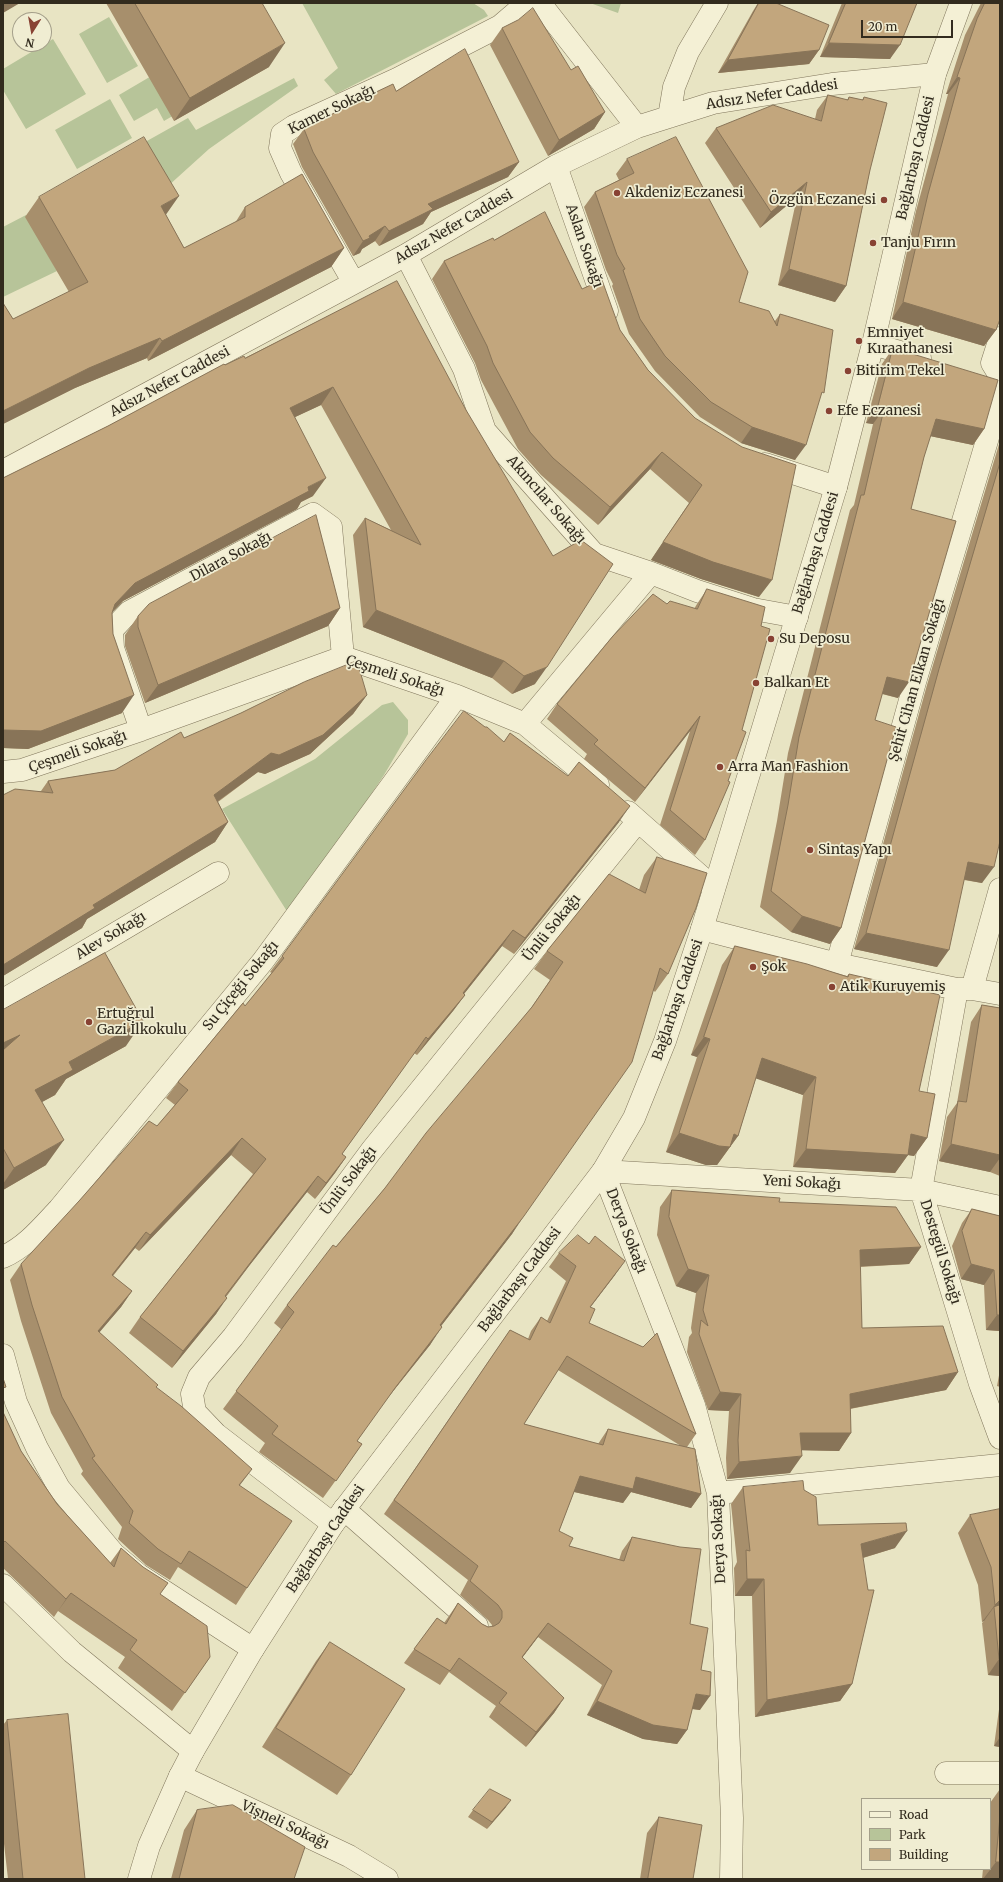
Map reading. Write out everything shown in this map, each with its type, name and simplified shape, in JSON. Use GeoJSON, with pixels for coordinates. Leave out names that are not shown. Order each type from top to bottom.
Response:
{"type":"FeatureCollection","features":[{"type":"Feature","properties":{"kind":"street","name":"Kamer Sokağı"},"geometry":{"type":"LineString","coordinates":[[354,284],[291,173],[280,148],[282,134],[294,126],[397,79],[500,26],[527,3]]}},
{"type":"Feature","properties":{"kind":"street"},"geometry":{"type":"LineString","coordinates":[[540,3],[637,127]]}},
{"type":"Feature","properties":{"kind":"street"},"geometry":{"type":"LineString","coordinates":[[669,117],[674,87],[688,52],[717,3]]}},
{"type":"Feature","properties":{"kind":"street","name":"Bağlarbaşı Caddesi"},"geometry":{"type":"LineString","coordinates":[[138,1879],[149,1846],[180,1776],[193,1751],[253,1649],[338,1516],[603,1171],[634,1118],[665,1041],[702,929],[836,487],[873,344],[936,74],[961,3]]}},
{"type":"Feature","properties":{"kind":"street","name":"Adsız Nefer Caddesi"},"geometry":{"type":"LineString","coordinates":[[3,471],[354,284],[556,166],[637,127],[713,103],[832,84],[936,74]]}},
{"type":"Feature","properties":{"kind":"street","name":"Aslan Sokağı"},"geometry":{"type":"LineString","coordinates":[[556,166],[615,332]]}},
{"type":"Feature","properties":{"kind":"street","name":"Akıncılar Sokağı"},"geometry":{"type":"LineString","coordinates":[[406,255],[464,369],[485,431],[594,554],[651,573],[696,591],[746,606],[797,617]]}},
{"type":"Feature","properties":{"kind":"street"},"geometry":{"type":"LineString","coordinates":[[1000,338],[992,363],[1000,376]]}},
{"type":"Feature","properties":{"kind":"street"},"geometry":{"type":"LineString","coordinates":[[873,344],[940,364]]}},
{"type":"Feature","properties":{"kind":"street"},"geometry":{"type":"LineString","coordinates":[[978,375],[1000,382]]}},
{"type":"Feature","properties":{"kind":"street","name":"Şehit Cihan Elkan Sokağı"},"geometry":{"type":"LineString","coordinates":[[837,964],[913,690],[1000,397]]}},
{"type":"Feature","properties":{"kind":"street"},"geometry":{"type":"LineString","coordinates":[[743,456],[836,487]]}},
{"type":"Feature","properties":{"kind":"street","name":"Dilara Sokağı"},"geometry":{"type":"LineString","coordinates":[[141,730],[113,648],[112,630],[129,612],[313,514],[331,527],[343,657]]}},
{"type":"Feature","properties":{"kind":"street"},"geometry":{"type":"LineString","coordinates":[[525,724],[651,573]]}},
{"type":"Feature","properties":{"kind":"street","name":"Çeşmeli Sokağı"},"geometry":{"type":"LineString","coordinates":[[3,772],[22,770],[141,730],[343,657],[457,696],[525,724],[714,888]]}},
{"type":"Feature","properties":{"kind":"street","name":"Su Çiçeği Sokağı"},"geometry":{"type":"LineString","coordinates":[[3,1257],[32,1238],[59,1209],[263,961],[457,696]]}},
{"type":"Feature","properties":{"kind":"street","name":"Ünlü Sokağı"},"geometry":{"type":"LineString","coordinates":[[480,1628],[338,1516],[216,1434],[195,1412],[192,1394],[199,1377],[233,1337],[371,1151],[638,821]]}},
{"type":"Feature","properties":{"kind":"street","name":"Alev Sokağı"},"geometry":{"type":"LineString","coordinates":[[3,1000],[218,873]]}},
{"type":"Feature","properties":{"kind":"street","name":"Destegül Sokağı"},"geometry":{"type":"LineString","coordinates":[[1000,889],[964,989],[921,1190],[990,1386],[1000,1438]]}},
{"type":"Feature","properties":{"kind":"street"},"geometry":{"type":"LineString","coordinates":[[702,929],[837,964],[964,989],[1000,994]]}},
{"type":"Feature","properties":{"kind":"street","name":"Yeni Sokağı"},"geometry":{"type":"LineString","coordinates":[[603,1171],[921,1190],[1000,1206]]}},
{"type":"Feature","properties":{"kind":"street","name":"Derya Sokağı"},"geometry":{"type":"LineString","coordinates":[[603,1171],[694,1405],[718,1493],[732,1818],[731,1879]]}},
{"type":"Feature","properties":{"kind":"street"},"geometry":{"type":"LineString","coordinates":[[3,1355],[16,1402],[59,1488],[114,1554],[140,1575],[253,1649]]}},
{"type":"Feature","properties":{"kind":"street"},"geometry":{"type":"LineString","coordinates":[[718,1493],[1000,1466]]}},
{"type":"Feature","properties":{"kind":"street"},"geometry":{"type":"LineString","coordinates":[[3,1585],[72,1652],[193,1751]]}},
{"type":"Feature","properties":{"kind":"street"},"geometry":{"type":"LineString","coordinates":[[946,1773],[1000,1772]]}},
{"type":"Feature","properties":{"kind":"street","name":"Vişneli Sokağı"},"geometry":{"type":"LineString","coordinates":[[180,1776],[349,1856],[387,1879]]}},
{"type":"Feature","properties":{"kind":"green space"},"geometry":{"type":"Polygon","coordinates":[[[302,3],[473,3],[484,10],[488,16],[336,94],[324,80],[338,68],[302,3]]]}},
{"type":"Feature","properties":{"kind":"green space"},"geometry":{"type":"Polygon","coordinates":[[[590,3],[621,3],[618,13],[590,3]]]}},
{"type":"Feature","properties":{"kind":"green space"},"geometry":{"type":"Polygon","coordinates":[[[109,17],[138,66],[107,83],[79,34],[109,17]]]}},
{"type":"Feature","properties":{"kind":"green space"},"geometry":{"type":"Polygon","coordinates":[[[52,40],[86,94],[26,129],[3,90],[3,69],[31,52],[52,52],[52,40]]]}},
{"type":"Feature","properties":{"kind":"green space"},"geometry":{"type":"Polygon","coordinates":[[[153,75],[176,114],[164,121],[157,108],[134,121],[119,95],[153,75]]]}},
{"type":"Feature","properties":{"kind":"green space"},"geometry":{"type":"Polygon","coordinates":[[[294,78],[298,86],[209,149],[157,196],[129,151],[188,118],[196,130],[294,78]]]}},
{"type":"Feature","properties":{"kind":"green space"},"geometry":{"type":"Polygon","coordinates":[[[110,99],[132,138],[77,169],[55,130],[110,99]]]}},
{"type":"Feature","properties":{"kind":"green space"},"geometry":{"type":"Polygon","coordinates":[[[26,215],[57,271],[3,297],[3,227],[26,215]]]}},
{"type":"Feature","properties":{"kind":"green space"},"geometry":{"type":"Polygon","coordinates":[[[393,702],[408,720],[408,734],[384,775],[290,916],[222,809],[315,759],[382,705],[393,702]]]}},
{"type":"Feature","properties":{"kind":"building"},"geometry":{"type":"Polygon","coordinates":[[[135,3],[262,3],[285,43],[190,98],[135,3]]]}},
{"type":"Feature","properties":{"kind":"building"},"geometry":{"type":"Polygon","coordinates":[[[759,3],[776,3],[829,25],[819,50],[728,60],[759,3]]]}},
{"type":"Feature","properties":{"kind":"building"},"geometry":{"type":"Polygon","coordinates":[[[846,3],[917,3],[900,45],[829,43],[846,3]]]}},
{"type":"Feature","properties":{"kind":"building"},"geometry":{"type":"Polygon","coordinates":[[[985,3],[1000,3],[1000,319],[996,330],[903,302],[928,194],[960,78],[957,77],[977,19],[985,3]]]}},
{"type":"Feature","properties":{"kind":"building"},"geometry":{"type":"Polygon","coordinates":[[[533,8],[571,70],[578,66],[605,112],[559,140],[502,28],[518,20],[533,8]]]}},
{"type":"Feature","properties":{"kind":"building"},"geometry":{"type":"Polygon","coordinates":[[[465,49],[519,162],[428,204],[433,209],[389,231],[385,226],[369,236],[370,238],[363,241],[313,152],[304,129],[393,84],[396,91],[465,49]]]}},
{"type":"Feature","properties":{"kind":"building"},"geometry":{"type":"Polygon","coordinates":[[[828,95],[848,100],[849,97],[863,100],[864,97],[887,103],[870,170],[846,286],[789,269],[807,182],[771,212],[716,128],[773,105],[821,121],[828,95]]]}},
{"type":"Feature","properties":{"kind":"building"},"geometry":{"type":"Polygon","coordinates":[[[144,137],[179,196],[161,206],[184,248],[245,217],[245,207],[302,174],[344,248],[162,341],[160,338],[89,368],[3,411],[3,303],[13,319],[88,282],[39,197],[144,137]]]}},
{"type":"Feature","properties":{"kind":"building"},"geometry":{"type":"Polygon","coordinates":[[[676,137],[748,272],[739,302],[769,311],[777,326],[780,314],[833,330],[824,393],[822,392],[806,445],[752,427],[711,402],[665,356],[640,319],[623,270],[625,269],[617,255],[595,192],[634,173],[627,159],[676,137]]]}},
{"type":"Feature","properties":{"kind":"building"},"geometry":{"type":"Polygon","coordinates":[[[545,212],[582,289],[602,280],[620,330],[648,370],[695,418],[742,447],[796,465],[772,580],[713,562],[663,542],[702,485],[662,452],[610,507],[553,458],[530,432],[493,363],[487,346],[444,261],[493,238],[494,240],[545,212]]]}},
{"type":"Feature","properties":{"kind":"building"},"geometry":{"type":"Polygon","coordinates":[[[397,281],[466,410],[553,556],[581,540],[613,564],[547,667],[524,676],[504,661],[376,610],[365,518],[421,545],[333,387],[290,408],[326,478],[308,487],[309,491],[135,583],[115,604],[112,613],[113,634],[134,695],[41,731],[3,730],[3,478],[108,426],[224,364],[225,365],[244,356],[245,358],[397,281]]]}},
{"type":"Feature","properties":{"kind":"building"},"geometry":{"type":"Polygon","coordinates":[[[893,348],[998,380],[984,429],[936,419],[924,457],[911,509],[956,521],[909,682],[887,677],[875,720],[896,727],[841,928],[802,916],[771,891],[788,805],[799,737],[861,495],[864,495],[884,409],[878,407],[893,348]]]}},
{"type":"Feature","properties":{"kind":"building"},"geometry":{"type":"Polygon","coordinates":[[[1000,463],[1000,841],[994,867],[968,862],[949,950],[866,933],[939,669],[1000,463]]]}},
{"type":"Feature","properties":{"kind":"building"},"geometry":{"type":"Polygon","coordinates":[[[316,515],[340,608],[158,685],[138,627],[138,616],[149,604],[316,515]]]}},
{"type":"Feature","properties":{"kind":"building"},"geometry":{"type":"Polygon","coordinates":[[[707,589],[765,607],[761,626],[770,629],[742,730],[746,732],[728,781],[730,782],[705,840],[670,810],[700,716],[645,788],[594,744],[598,740],[557,704],[613,636],[653,594],[667,604],[670,601],[697,609],[707,589]]]}},
{"type":"Feature","properties":{"kind":"building"},"geometry":{"type":"Polygon","coordinates":[[[357,661],[367,695],[323,735],[279,755],[271,753],[214,795],[228,822],[93,905],[95,908],[3,965],[3,795],[15,789],[53,793],[48,781],[115,770],[181,732],[184,738],[241,713],[304,682],[357,661]]]}},
{"type":"Feature","properties":{"kind":"building"},"geometry":{"type":"Polygon","coordinates":[[[464,711],[487,727],[504,742],[510,733],[568,776],[579,762],[630,806],[525,938],[513,930],[463,993],[465,995],[428,1039],[426,1037],[342,1154],[346,1157],[326,1183],[318,1176],[225,1296],[227,1298],[183,1351],[140,1317],[266,1159],[242,1138],[150,1235],[146,1232],[112,1275],[132,1291],[98,1331],[158,1385],[156,1387],[181,1406],[252,1469],[239,1485],[292,1521],[247,1588],[189,1551],[181,1564],[158,1549],[129,1523],[133,1511],[92,1458],[95,1456],[62,1397],[32,1305],[21,1264],[149,1121],[157,1126],[188,1090],[178,1082],[243,1003],[245,1006],[284,958],[282,956],[426,760],[464,711]]]}},
{"type":"Feature","properties":{"kind":"building"},"geometry":{"type":"Polygon","coordinates":[[[657,857],[707,873],[696,908],[668,974],[660,968],[632,1062],[524,1216],[440,1325],[442,1327],[395,1388],[357,1441],[362,1444],[336,1481],[272,1434],[278,1426],[236,1391],[294,1312],[287,1305],[333,1245],[336,1247],[385,1188],[426,1133],[532,1007],[563,962],[547,951],[609,874],[645,893],[657,857]]]}},
{"type":"Feature","properties":{"kind":"building"},"geometry":{"type":"Polygon","coordinates":[[[735,946],[807,964],[848,977],[849,974],[940,995],[919,1091],[935,1094],[927,1138],[911,1134],[908,1155],[806,1149],[816,1077],[762,1058],[738,1136],[734,1134],[730,1147],[719,1146],[679,1133],[710,1039],[704,1037],[735,946]]]}},
{"type":"Feature","properties":{"kind":"building"},"geometry":{"type":"Polygon","coordinates":[[[105,953],[143,1021],[69,1062],[73,1070],[35,1090],[64,1140],[14,1168],[3,1148],[3,1050],[20,1035],[3,1043],[3,1010],[105,953]]]}},
{"type":"Feature","properties":{"kind":"building"},"geometry":{"type":"Polygon","coordinates":[[[982,1005],[1000,1008],[1000,1155],[951,1144],[958,1101],[966,1102],[982,1005]]]}},
{"type":"Feature","properties":{"kind":"building"},"geometry":{"type":"Polygon","coordinates":[[[672,1190],[780,1198],[779,1202],[896,1207],[921,1247],[860,1250],[862,1328],[943,1326],[958,1372],[850,1394],[851,1433],[800,1433],[802,1456],[739,1462],[738,1440],[741,1394],[720,1392],[699,1334],[701,1320],[708,1326],[703,1310],[709,1275],[688,1269],[669,1217],[672,1190]]]}},
{"type":"Feature","properties":{"kind":"building"},"geometry":{"type":"Polygon","coordinates":[[[972,1209],[1000,1216],[1000,1315],[997,1315],[994,1270],[971,1264],[962,1231],[972,1209]]]}},
{"type":"Feature","properties":{"kind":"building"},"geometry":{"type":"Polygon","coordinates":[[[578,1235],[589,1244],[595,1236],[625,1261],[590,1307],[595,1309],[589,1323],[643,1347],[657,1333],[696,1434],[567,1356],[524,1424],[603,1445],[608,1429],[695,1449],[701,1494],[636,1477],[633,1489],[580,1476],[559,1531],[573,1538],[569,1546],[624,1561],[632,1537],[680,1547],[701,1549],[690,1624],[708,1628],[701,1670],[711,1672],[710,1696],[696,1694],[687,1730],[653,1725],[597,1701],[612,1671],[548,1623],[522,1657],[564,1698],[536,1732],[499,1703],[507,1693],[459,1658],[450,1671],[414,1649],[437,1618],[446,1624],[458,1603],[482,1624],[488,1627],[499,1623],[502,1618],[502,1611],[498,1605],[470,1581],[478,1566],[394,1500],[510,1330],[530,1340],[541,1317],[550,1323],[576,1266],[559,1253],[578,1235]]]}},
{"type":"Feature","properties":{"kind":"building"},"geometry":{"type":"Polygon","coordinates":[[[3,1378],[6,1387],[3,1388],[3,1378]]]}},
{"type":"Feature","properties":{"kind":"building"},"geometry":{"type":"Polygon","coordinates":[[[3,1412],[21,1451],[57,1504],[114,1567],[121,1548],[143,1567],[168,1583],[160,1594],[207,1626],[210,1657],[185,1693],[130,1650],[137,1640],[71,1593],[66,1599],[5,1541],[3,1543],[3,1412]]]}},
{"type":"Feature","properties":{"kind":"building"},"geometry":{"type":"Polygon","coordinates":[[[803,1481],[804,1490],[816,1497],[818,1525],[906,1523],[907,1531],[861,1544],[868,1590],[874,1590],[852,1684],[767,1700],[764,1579],[747,1579],[746,1550],[750,1551],[743,1487],[803,1481]]]}},
{"type":"Feature","properties":{"kind":"building"},"geometry":{"type":"Polygon","coordinates":[[[1000,1509],[1000,1600],[995,1605],[991,1567],[970,1515],[1000,1509]]]}},
{"type":"Feature","properties":{"kind":"building"},"geometry":{"type":"Polygon","coordinates":[[[1000,1605],[1000,1659],[999,1659],[994,1607],[1000,1605]]]}},
{"type":"Feature","properties":{"kind":"building"},"geometry":{"type":"Polygon","coordinates":[[[330,1642],[405,1689],[351,1775],[276,1728],[330,1642]]]}},
{"type":"Feature","properties":{"kind":"building"},"geometry":{"type":"Polygon","coordinates":[[[68,1714],[85,1879],[23,1879],[7,1720],[68,1714]]]}},
{"type":"Feature","properties":{"kind":"building"},"geometry":{"type":"Polygon","coordinates":[[[490,1789],[511,1800],[492,1822],[473,1810],[490,1789]]]}},
{"type":"Feature","properties":{"kind":"building"},"geometry":{"type":"Polygon","coordinates":[[[233,1805],[305,1847],[294,1879],[179,1879],[197,1810],[233,1805]]]}},
{"type":"Feature","properties":{"kind":"building"},"geometry":{"type":"Polygon","coordinates":[[[659,1817],[702,1825],[693,1879],[648,1879],[659,1817]]]}},
{"type":"Feature","properties":{"kind":"building"},"geometry":{"type":"Polygon","coordinates":[[[1000,1817],[1000,1862],[996,1862],[1000,1817]]]}},
{"type":"Feature","properties":{"kind":"place","name":"Akdeniz Eczanesi"},"geometry":{"type":"Point","coordinates":[617,193]}},
{"type":"Feature","properties":{"kind":"place","name":"Özgün Eczanesi"},"geometry":{"type":"Point","coordinates":[884,200]}},
{"type":"Feature","properties":{"kind":"place","name":"Tanju Fırın"},"geometry":{"type":"Point","coordinates":[873,243]}},
{"type":"Feature","properties":{"kind":"place","name":"Emniyet Kıraathanesi"},"geometry":{"type":"Point","coordinates":[859,341]}},
{"type":"Feature","properties":{"kind":"place","name":"Bitirim Tekel"},"geometry":{"type":"Point","coordinates":[848,371]}},
{"type":"Feature","properties":{"kind":"place","name":"Efe Eczanesi"},"geometry":{"type":"Point","coordinates":[829,411]}},
{"type":"Feature","properties":{"kind":"place","name":"Su Deposu"},"geometry":{"type":"Point","coordinates":[771,639]}},
{"type":"Feature","properties":{"kind":"place","name":"Balkan Et"},"geometry":{"type":"Point","coordinates":[756,683]}},
{"type":"Feature","properties":{"kind":"place","name":"Arra Man Fashion"},"geometry":{"type":"Point","coordinates":[720,767]}},
{"type":"Feature","properties":{"kind":"place","name":"Sintaş Yapı"},"geometry":{"type":"Point","coordinates":[810,850]}},
{"type":"Feature","properties":{"kind":"place","name":"Şok"},"geometry":{"type":"Point","coordinates":[753,967]}},
{"type":"Feature","properties":{"kind":"place","name":"Atik Kuruyemiş"},"geometry":{"type":"Point","coordinates":[832,987]}},
{"type":"Feature","properties":{"kind":"place","name":"Ertuğrul Gazi İlkokulu"},"geometry":{"type":"Point","coordinates":[89,1022]}}]}
